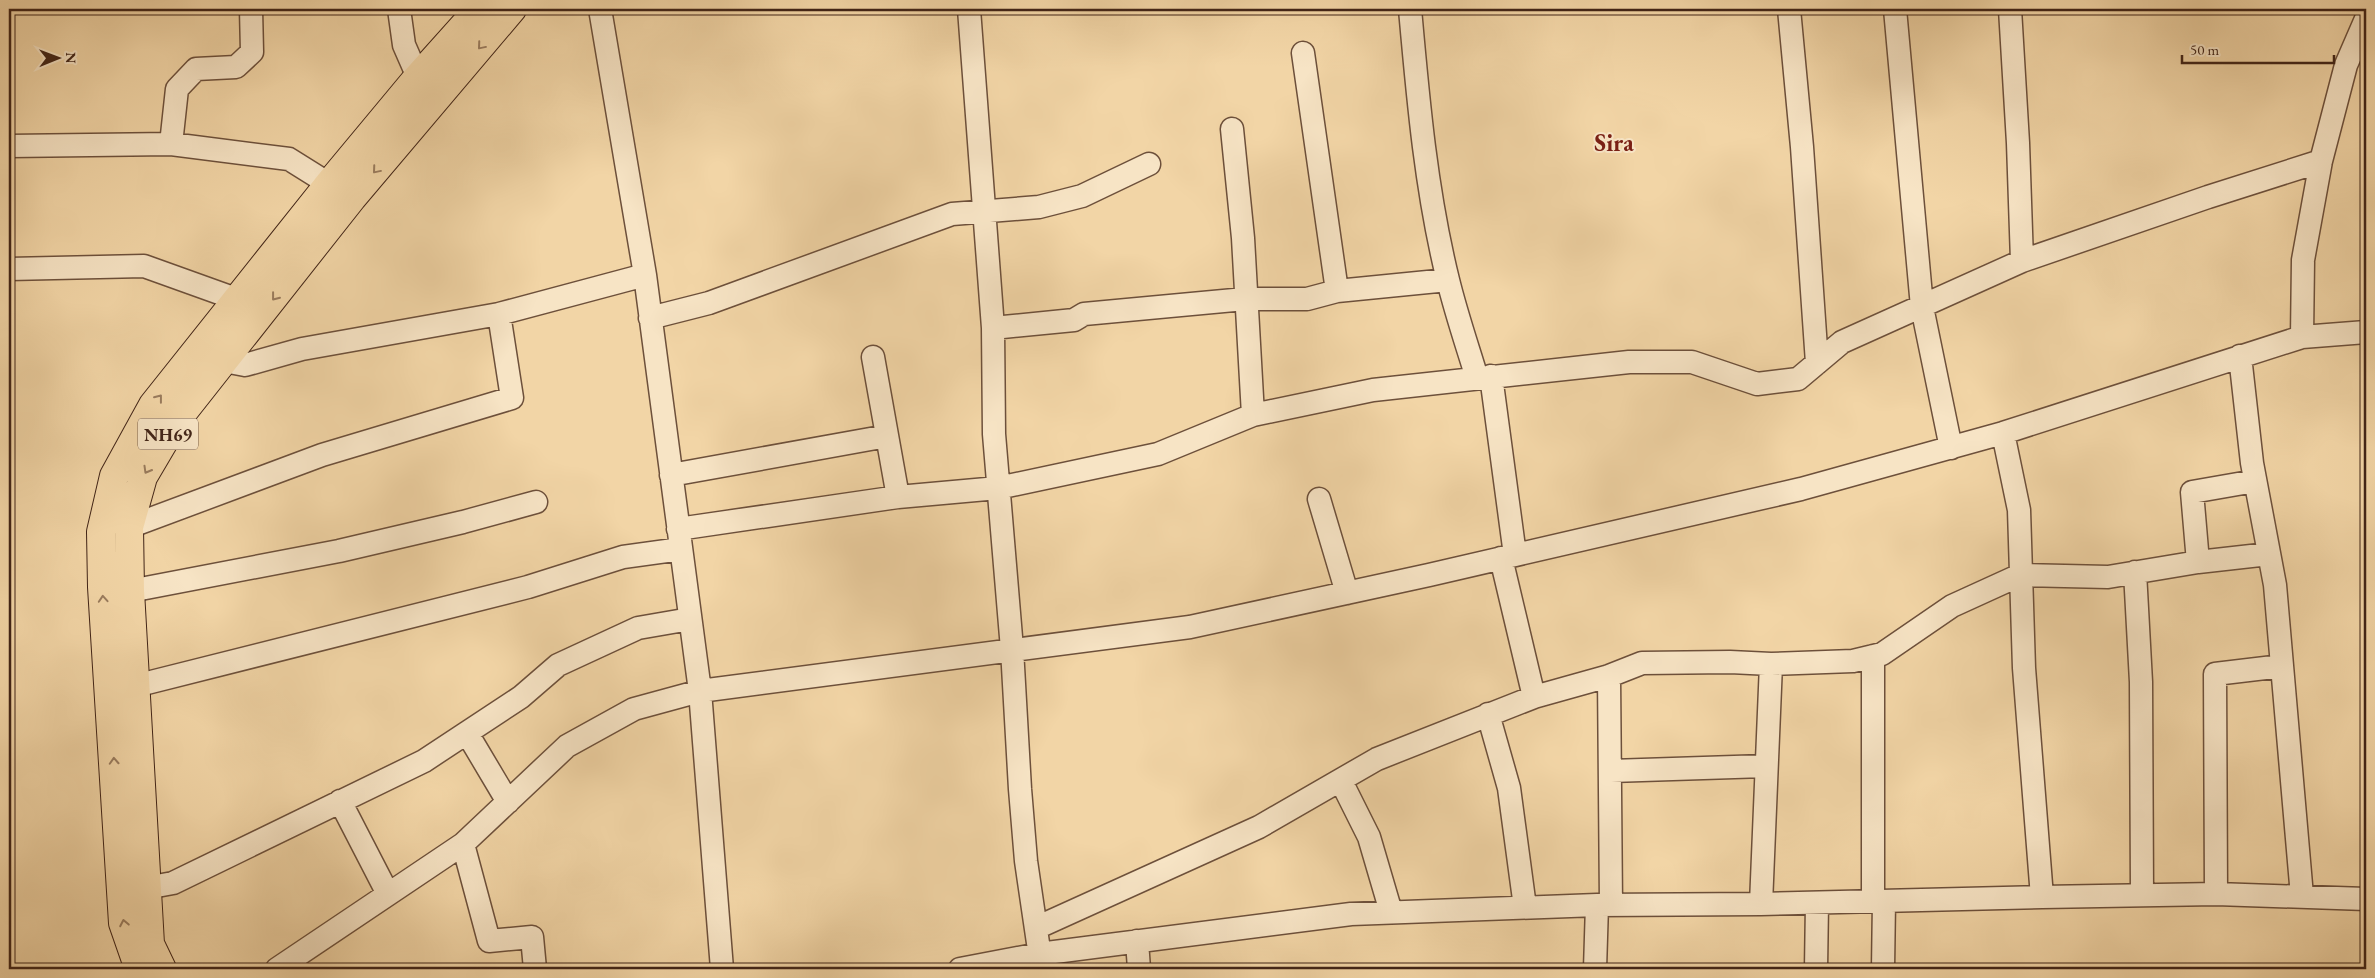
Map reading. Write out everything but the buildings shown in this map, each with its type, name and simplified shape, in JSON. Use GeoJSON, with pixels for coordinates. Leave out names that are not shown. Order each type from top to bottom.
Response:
{"type":"FeatureCollection","features":[{"type":"Feature","properties":{"kind":"highway","name":"NH69"},"geometry":{"type":"LineString","coordinates":[[139,969],[123,923],[102,587],[100,532],[114,476],[154,405],[236,299],[328,184],[418,77],[479,9]]}},
{"type":"Feature","properties":{"kind":"highway","name":"NH69"},"geometry":{"type":"LineString","coordinates":[[162,969],[150,944],[130,590],[129,527],[143,476],[176,421],[352,198],[512,9]]}},
{"type":"Feature","properties":{"kind":"street"},"geometry":{"type":"LineString","coordinates":[[171,144],[177,89],[196,69],[236,67],[252,52],[251,9]]}},
{"type":"Feature","properties":{"kind":"street"},"geometry":{"type":"LineString","coordinates":[[399,9],[404,45],[418,77]]}},
{"type":"Feature","properties":{"kind":"street"},"geometry":{"type":"LineString","coordinates":[[600,9],[645,275],[700,691],[722,969]]}},
{"type":"Feature","properties":{"kind":"street"},"geometry":{"type":"LineString","coordinates":[[968,9],[992,328],[994,434],[1012,649],[1026,861],[1039,954]]}},
{"type":"Feature","properties":{"kind":"street"},"geometry":{"type":"LineString","coordinates":[[1410,9],[1419,112],[1448,280],[1484,377],[1508,556],[1534,697]]}},
{"type":"Feature","properties":{"kind":"street"},"geometry":{"type":"LineString","coordinates":[[1789,9],[1802,147],[1817,364]]}},
{"type":"Feature","properties":{"kind":"street"},"geometry":{"type":"LineString","coordinates":[[1895,9],[1922,307],[1951,448]]}},
{"type":"Feature","properties":{"kind":"street"},"geometry":{"type":"LineString","coordinates":[[2010,9],[2018,143],[2022,261]]}},
{"type":"Feature","properties":{"kind":"street"},"geometry":{"type":"LineString","coordinates":[[2302,337],[2303,260],[2321,161],[2346,65],[2366,19]]}},
{"type":"Feature","properties":{"kind":"street"},"geometry":{"type":"LineString","coordinates":[[1302,53],[1337,291]]}},
{"type":"Feature","properties":{"kind":"street"},"geometry":{"type":"LineString","coordinates":[[1232,129],[1242,238],[1253,415]]}},
{"type":"Feature","properties":{"kind":"street"},"geometry":{"type":"LineString","coordinates":[[9,146],[171,144],[289,159],[328,184]]}},
{"type":"Feature","properties":{"kind":"street"},"geometry":{"type":"LineString","coordinates":[[135,686],[528,587],[680,539],[898,497],[998,488],[1158,454],[1253,415],[1373,390],[1629,362],[1692,362],[1757,384],[1798,379],[1842,342],[2022,261],[2208,196],[2321,161]]}},
{"type":"Feature","properties":{"kind":"street"},"geometry":{"type":"LineString","coordinates":[[650,318],[709,303],[952,214],[1039,207],[1082,196],[1150,164]]}},
{"type":"Feature","properties":{"kind":"street"},"geometry":{"type":"LineString","coordinates":[[9,269],[144,266],[236,299]]}},
{"type":"Feature","properties":{"kind":"street"},"geometry":{"type":"LineString","coordinates":[[224,361],[245,365],[302,349],[499,314],[645,275]]}},
{"type":"Feature","properties":{"kind":"street"},"geometry":{"type":"LineString","coordinates":[[992,328],[1074,320],[1084,314],[1245,298],[1307,299],[1337,291],[1448,280]]}},
{"type":"Feature","properties":{"kind":"street"},"geometry":{"type":"LineString","coordinates":[[129,527],[322,455],[512,398],[499,314]]}},
{"type":"Feature","properties":{"kind":"street"},"geometry":{"type":"LineString","coordinates":[[276,969],[464,844],[567,746],[634,709],[700,691],[1190,627],[1347,593],[1802,489],[2003,433],[2302,337],[2366,332]]}},
{"type":"Feature","properties":{"kind":"street"},"geometry":{"type":"LineString","coordinates":[[2240,356],[2255,481],[2275,585],[2302,896]]}},
{"type":"Feature","properties":{"kind":"street"},"geometry":{"type":"LineString","coordinates":[[873,357],[898,497]]}},
{"type":"Feature","properties":{"kind":"street"},"geometry":{"type":"LineString","coordinates":[[2003,433],[2019,510],[2024,668],[2042,897]]}},
{"type":"Feature","properties":{"kind":"street"},"geometry":{"type":"LineString","coordinates":[[671,475],[887,436]]}},
{"type":"Feature","properties":{"kind":"street"},"geometry":{"type":"LineString","coordinates":[[2198,562],[2192,492],[2255,481]]}},
{"type":"Feature","properties":{"kind":"street"},"geometry":{"type":"LineString","coordinates":[[1319,499],[1347,593]]}},
{"type":"Feature","properties":{"kind":"street"},"geometry":{"type":"LineString","coordinates":[[130,590],[339,551],[463,522],[536,502]]}},
{"type":"Feature","properties":{"kind":"street"},"geometry":{"type":"LineString","coordinates":[[1036,928],[1259,827],[1377,759],[1534,697],[1609,676],[1642,663],[1730,662],[1771,664],[1853,661],[1882,654],[1952,606],[2020,575],[2108,577],[2198,562],[2269,554]]}},
{"type":"Feature","properties":{"kind":"street"},"geometry":{"type":"LineString","coordinates":[[2134,572],[2141,682],[2142,895]]}},
{"type":"Feature","properties":{"kind":"street"},"geometry":{"type":"LineString","coordinates":[[146,888],[173,883],[424,761],[521,698],[558,665],[638,628],[690,619]]}},
{"type":"Feature","properties":{"kind":"street"},"geometry":{"type":"LineString","coordinates":[[1873,656],[1879,901],[1883,969]]}},
{"type":"Feature","properties":{"kind":"street"},"geometry":{"type":"LineString","coordinates":[[1761,904],[1765,766],[1771,664]]}},
{"type":"Feature","properties":{"kind":"street"},"geometry":{"type":"LineString","coordinates":[[2216,894],[2215,674],[2282,666]]}},
{"type":"Feature","properties":{"kind":"street"},"geometry":{"type":"LineString","coordinates":[[1595,969],[1604,905],[1611,771],[1609,676]]}},
{"type":"Feature","properties":{"kind":"street"},"geometry":{"type":"LineString","coordinates":[[1488,714],[1509,788],[1525,907]]}},
{"type":"Feature","properties":{"kind":"street"},"geometry":{"type":"LineString","coordinates":[[467,733],[508,802]]}},
{"type":"Feature","properties":{"kind":"street"},"geometry":{"type":"LineString","coordinates":[[1611,771],[1765,766]]}},
{"type":"Feature","properties":{"kind":"street"},"geometry":{"type":"LineString","coordinates":[[1341,781],[1369,837],[1390,912]]}},
{"type":"Feature","properties":{"kind":"street"},"geometry":{"type":"LineString","coordinates":[[340,801],[388,894]]}},
{"type":"Feature","properties":{"kind":"street"},"geometry":{"type":"LineString","coordinates":[[464,844],[489,941],[532,937],[535,969]]}},
{"type":"Feature","properties":{"kind":"street"},"geometry":{"type":"LineString","coordinates":[[960,969],[1039,954],[1137,941],[1351,914],[1390,912],[1604,905],[1817,903],[2216,894],[2366,899]]}},
{"type":"Feature","properties":{"kind":"street"},"geometry":{"type":"LineString","coordinates":[[1816,969],[1817,903]]}},
{"type":"Feature","properties":{"kind":"street"},"geometry":{"type":"LineString","coordinates":[[1137,941],[1139,969]]}},
{"type":"Feature","properties":{"kind":"district","name":"Sira"},"geometry":{"type":"Point","coordinates":[1614,142]}}]}
